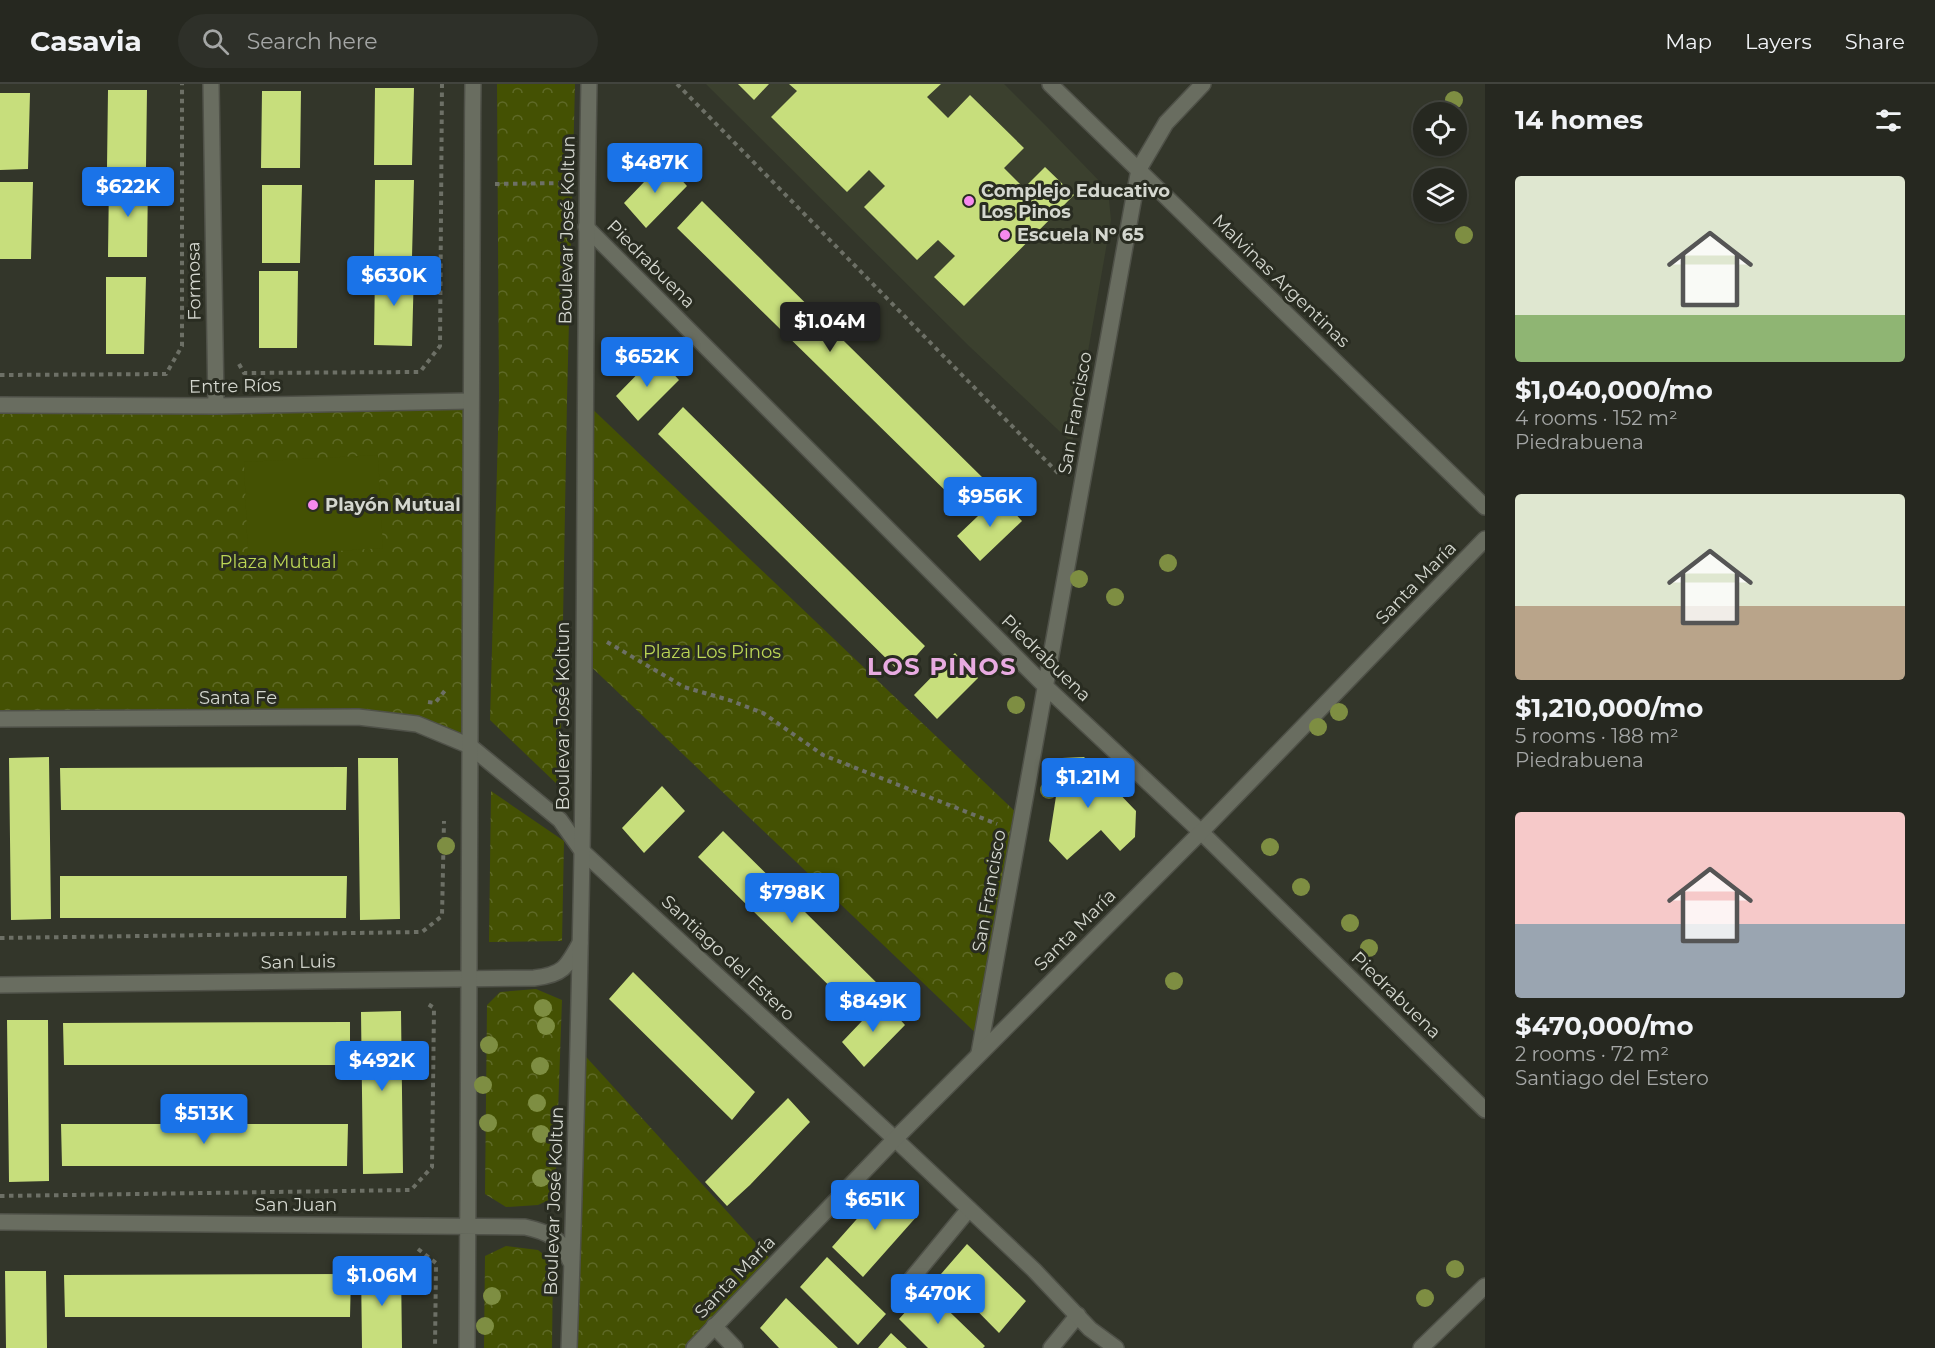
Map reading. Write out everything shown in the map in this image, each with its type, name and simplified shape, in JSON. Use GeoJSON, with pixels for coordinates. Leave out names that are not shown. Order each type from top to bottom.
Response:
{"type":"FeatureCollection","features":[{"type":"Feature","properties":{"kind":"street","name":"Formosa"},"geometry":{"type":"LineString","coordinates":[[212,84],[216,406]]}},
{"type":"Feature","properties":{"kind":"street"},"geometry":{"type":"LineString","coordinates":[[467,1348],[473,84]]}},
{"type":"Feature","properties":{"kind":"street","name":"Boulevar José Koltun"},"geometry":{"type":"LineString","coordinates":[[569,1348],[582,851],[589,84]]}},
{"type":"Feature","properties":{"kind":"street","name":"Malvinas Argentinas"},"geometry":{"type":"LineString","coordinates":[[1050,84],[1485,507]]}},
{"type":"Feature","properties":{"kind":"street","name":"San Francisco"},"geometry":{"type":"LineString","coordinates":[[979,1053],[1139,170],[1166,123],[1203,84]]}},
{"type":"Feature","properties":{"kind":"street","name":"Piedrabuena"},"geometry":{"type":"LineString","coordinates":[[586,227],[1045,686],[1201,832],[1485,1110]]}},
{"type":"Feature","properties":{"kind":"street","name":"Entre Ríos"},"geometry":{"type":"LineString","coordinates":[[0,405],[216,406],[470,401]]}},
{"type":"Feature","properties":{"kind":"street","name":"Santa María"},"geometry":{"type":"LineString","coordinates":[[694,1348],[979,1053],[1201,832],[1485,540]]}},
{"type":"Feature","properties":{"kind":"street","name":"Santa Fe"},"geometry":{"type":"LineString","coordinates":[[0,719],[357,717],[417,723],[470,746]]}},
{"type":"Feature","properties":{"kind":"street","name":"Santiago del Estero"},"geometry":{"type":"LineString","coordinates":[[470,746],[560,820],[582,851],[895,1139],[1090,1329],[1116,1348]]}},
{"type":"Feature","properties":{"kind":"street","name":"San Luis"},"geometry":{"type":"LineString","coordinates":[[0,985],[468,980],[552,976],[564,968],[580,943]]}},
{"type":"Feature","properties":{"kind":"street"},"geometry":{"type":"LineString","coordinates":[[904,1288],[969,1209]]}},
{"type":"Feature","properties":{"kind":"street","name":"San Juan"},"geometry":{"type":"LineString","coordinates":[[0,1222],[525,1227],[544,1231],[566,1248],[572,1267]]}},
{"type":"Feature","properties":{"kind":"street"},"geometry":{"type":"LineString","coordinates":[[1421,1348],[1485,1286]]}},
{"type":"Feature","properties":{"kind":"street"},"geometry":{"type":"LineString","coordinates":[[1051,1348],[1078,1315]]}},
{"type":"Feature","properties":{"kind":"street"},"geometry":{"type":"LineString","coordinates":[[714,1326],[735,1348]]}},
{"type":"Feature","properties":{"kind":"path"},"geometry":{"type":"LineString","coordinates":[[0,375],[166,374],[182,346],[182,84]]}},
{"type":"Feature","properties":{"kind":"path"},"geometry":{"type":"LineString","coordinates":[[244,373],[420,372],[440,346],[442,84]]}},
{"type":"Feature","properties":{"kind":"path"},"geometry":{"type":"LineString","coordinates":[[677,84],[1080,495]]}},
{"type":"Feature","properties":{"kind":"path"},"geometry":{"type":"LineString","coordinates":[[472,184],[587,183]]}},
{"type":"Feature","properties":{"kind":"path"},"geometry":{"type":"LineString","coordinates":[[583,627],[684,687],[763,713],[823,755],[1019,832]]}},
{"type":"Feature","properties":{"kind":"path"},"geometry":{"type":"LineString","coordinates":[[423,702],[435,703],[452,682]]}},
{"type":"Feature","properties":{"kind":"path"},"geometry":{"type":"LineString","coordinates":[[0,938],[422,932],[442,916],[444,820]]}},
{"type":"Feature","properties":{"kind":"path"},"geometry":{"type":"LineString","coordinates":[[0,1196],[411,1190],[432,1167],[434,1008]]}},
{"type":"Feature","properties":{"kind":"path"},"geometry":{"type":"LineString","coordinates":[[435,1348],[436,1263]]}},
{"type":"Feature","properties":{"kind":"shaded area","name":"Complejo Educativo Los Pinos"},"geometry":{"type":"Polygon","coordinates":[[[706,84],[1004,84],[1108,190],[1111,220],[1072,443],[969,346],[706,84]]]}},
{"type":"Feature","properties":{"kind":"green space"},"geometry":{"type":"Polygon","coordinates":[[[497,84],[575,84],[560,787],[490,720],[499,397],[497,84]]]}},
{"type":"Feature","properties":{"kind":"green space","name":"Plaza Mutual"},"geometry":{"type":"Polygon","coordinates":[[[470,401],[470,746],[417,724],[0,721],[0,405],[470,401]]]}},
{"type":"Feature","properties":{"kind":"green space","name":"Plaza Los Pinos"},"geometry":{"type":"Polygon","coordinates":[[[585,402],[1022,818],[982,1039],[583,659],[585,402]]]}},
{"type":"Feature","properties":{"kind":"green space","name":"Playón Mutual"},"geometry":{"type":"Polygon","coordinates":[[[378,455],[383,548],[248,557],[244,462],[378,455]]]}},
{"type":"Feature","properties":{"kind":"green space"},"geometry":{"type":"Polygon","coordinates":[[[491,791],[564,841],[562,941],[489,942],[491,791]]]}},
{"type":"Feature","properties":{"kind":"green space"},"geometry":{"type":"Polygon","coordinates":[[[536,989],[562,1000],[555,1197],[538,1205],[506,1207],[485,1194],[487,1005],[500,992],[536,989]]]}},
{"type":"Feature","properties":{"kind":"green space"},"geometry":{"type":"Polygon","coordinates":[[[578,1048],[775,1264],[694,1348],[569,1348],[578,1048]]]}},
{"type":"Feature","properties":{"kind":"green space"},"geometry":{"type":"Polygon","coordinates":[[[506,1246],[538,1250],[553,1262],[552,1348],[484,1348],[485,1256],[506,1246]]]}},
{"type":"Feature","properties":{"kind":"building"},"geometry":{"type":"Polygon","coordinates":[[[738,84],[769,84],[754,100],[738,84]]]}},
{"type":"Feature","properties":{"kind":"building","name":"Complejo Educativo Los Pinos"},"geometry":{"type":"Polygon","coordinates":[[[789,84],[941,84],[927,97],[948,118],[970,95],[1024,148],[1004,168],[1024,188],[1045,167],[1074,195],[964,306],[934,277],[955,256],[938,240],[917,260],[864,207],[885,186],[869,170],[847,192],[771,117],[797,91],[789,84]]]}},
{"type":"Feature","properties":{"kind":"building"},"geometry":{"type":"Polygon","coordinates":[[[375,88],[414,88],[412,165],[374,165],[375,88]]]}},
{"type":"Feature","properties":{"kind":"building"},"geometry":{"type":"Polygon","coordinates":[[[108,90],[147,90],[146,167],[107,167],[108,90]]]}},
{"type":"Feature","properties":{"kind":"building"},"geometry":{"type":"Polygon","coordinates":[[[262,91],[301,91],[300,168],[261,168],[262,91]]]}},
{"type":"Feature","properties":{"kind":"building"},"geometry":{"type":"Polygon","coordinates":[[[0,93],[30,93],[28,169],[0,170],[0,93]]]}},
{"type":"Feature","properties":{"kind":"building"},"geometry":{"type":"Polygon","coordinates":[[[664,161],[687,186],[646,228],[624,203],[664,161]]]}},
{"type":"Feature","properties":{"kind":"building"},"geometry":{"type":"Polygon","coordinates":[[[109,180],[148,180],[147,257],[108,257],[109,180]]]}},
{"type":"Feature","properties":{"kind":"building"},"geometry":{"type":"Polygon","coordinates":[[[375,180],[414,180],[412,257],[374,257],[375,180]]]}},
{"type":"Feature","properties":{"kind":"building"},"geometry":{"type":"Polygon","coordinates":[[[0,182],[33,182],[31,259],[0,259],[0,182]]]}},
{"type":"Feature","properties":{"kind":"building"},"geometry":{"type":"Polygon","coordinates":[[[262,185],[302,185],[300,263],[262,263],[262,185]]]}},
{"type":"Feature","properties":{"kind":"building"},"geometry":{"type":"Polygon","coordinates":[[[702,201],[984,479],[961,506],[677,228],[702,201]]]}},
{"type":"Feature","properties":{"kind":"building"},"geometry":{"type":"Polygon","coordinates":[[[414,268],[412,346],[374,345],[375,269],[414,268]]]}},
{"type":"Feature","properties":{"kind":"building"},"geometry":{"type":"Polygon","coordinates":[[[259,271],[298,271],[297,348],[259,348],[259,271]]]}},
{"type":"Feature","properties":{"kind":"building"},"geometry":{"type":"Polygon","coordinates":[[[106,277],[146,277],[144,354],[106,354],[106,277]]]}},
{"type":"Feature","properties":{"kind":"building"},"geometry":{"type":"Polygon","coordinates":[[[656,355],[679,380],[638,421],[616,396],[656,355]]]}},
{"type":"Feature","properties":{"kind":"building"},"geometry":{"type":"Polygon","coordinates":[[[683,407],[925,646],[901,673],[658,434],[683,407]]]}},
{"type":"Feature","properties":{"kind":"building"},"geometry":{"type":"Polygon","coordinates":[[[999,496],[1022,521],[980,561],[957,536],[999,496]]]}},
{"type":"Feature","properties":{"kind":"building"},"geometry":{"type":"Polygon","coordinates":[[[955,653],[978,678],[937,719],[914,695],[955,653]]]}},
{"type":"Feature","properties":{"kind":"building"},"geometry":{"type":"Polygon","coordinates":[[[49,757],[51,919],[11,920],[9,758],[49,757]]]}},
{"type":"Feature","properties":{"kind":"building"},"geometry":{"type":"Polygon","coordinates":[[[1084,757],[1136,811],[1135,837],[1120,851],[1101,830],[1067,860],[1049,841],[1062,758],[1084,757]]]}},
{"type":"Feature","properties":{"kind":"building"},"geometry":{"type":"Polygon","coordinates":[[[358,758],[398,758],[400,919],[360,920],[358,758]]]}},
{"type":"Feature","properties":{"kind":"building"},"geometry":{"type":"Polygon","coordinates":[[[347,767],[346,810],[61,810],[60,768],[347,767]]]}},
{"type":"Feature","properties":{"kind":"building"},"geometry":{"type":"Polygon","coordinates":[[[662,786],[685,811],[644,853],[622,828],[662,786]]]}},
{"type":"Feature","properties":{"kind":"building"},"geometry":{"type":"Polygon","coordinates":[[[723,831],[885,991],[862,1018],[698,857],[723,831]]]}},
{"type":"Feature","properties":{"kind":"building"},"geometry":{"type":"Polygon","coordinates":[[[60,876],[347,876],[346,918],[60,918],[60,876]]]}},
{"type":"Feature","properties":{"kind":"building"},"geometry":{"type":"Polygon","coordinates":[[[633,972],[755,1092],[732,1120],[609,999],[633,972]]]}},
{"type":"Feature","properties":{"kind":"building"},"geometry":{"type":"Polygon","coordinates":[[[882,1000],[905,1025],[864,1067],[842,1042],[882,1000]]]}},
{"type":"Feature","properties":{"kind":"building"},"geometry":{"type":"Polygon","coordinates":[[[401,1011],[403,1173],[363,1174],[361,1012],[401,1011]]]}},
{"type":"Feature","properties":{"kind":"building"},"geometry":{"type":"Polygon","coordinates":[[[7,1020],[48,1020],[49,1181],[9,1182],[7,1020]]]}},
{"type":"Feature","properties":{"kind":"building"},"geometry":{"type":"Polygon","coordinates":[[[350,1022],[350,1065],[64,1065],[63,1023],[350,1022]]]}},
{"type":"Feature","properties":{"kind":"building"},"geometry":{"type":"Polygon","coordinates":[[[788,1098],[810,1122],[727,1206],[705,1182],[788,1098]]]}},
{"type":"Feature","properties":{"kind":"building"},"geometry":{"type":"Polygon","coordinates":[[[61,1124],[348,1124],[347,1166],[62,1166],[61,1124]]]}},
{"type":"Feature","properties":{"kind":"building"},"geometry":{"type":"Polygon","coordinates":[[[887,1185],[918,1215],[863,1277],[832,1247],[887,1185]]]}},
{"type":"Feature","properties":{"kind":"building"},"geometry":{"type":"Polygon","coordinates":[[[967,1244],[1026,1301],[999,1333],[941,1274],[967,1244]]]}},
{"type":"Feature","properties":{"kind":"building"},"geometry":{"type":"Polygon","coordinates":[[[827,1257],[886,1314],[858,1345],[800,1287],[827,1257]]]}},
{"type":"Feature","properties":{"kind":"building"},"geometry":{"type":"Polygon","coordinates":[[[401,1266],[402,1348],[362,1348],[361,1267],[401,1266]]]}},
{"type":"Feature","properties":{"kind":"building"},"geometry":{"type":"Polygon","coordinates":[[[5,1271],[46,1271],[47,1348],[6,1348],[5,1271]]]}},
{"type":"Feature","properties":{"kind":"building"},"geometry":{"type":"Polygon","coordinates":[[[351,1274],[350,1317],[65,1317],[64,1275],[351,1274]]]}},
{"type":"Feature","properties":{"kind":"building"},"geometry":{"type":"Polygon","coordinates":[[[926,1289],[985,1346],[983,1348],[928,1348],[899,1319],[926,1289]]]}},
{"type":"Feature","properties":{"kind":"building"},"geometry":{"type":"Polygon","coordinates":[[[786,1298],[838,1348],[779,1348],[760,1328],[786,1298]]]}},
{"type":"Feature","properties":{"kind":"building"},"geometry":{"type":"Polygon","coordinates":[[[891,1333],[907,1348],[878,1348],[891,1333]]]}},
{"type":"Feature","properties":{"kind":"place","name":"Complejo Educativo Los Pinos"},"geometry":{"type":"Point","coordinates":[969,201]}},
{"type":"Feature","properties":{"kind":"place","name":"Escuela Nº 65"},"geometry":{"type":"Point","coordinates":[1005,235]}},
{"type":"Feature","properties":{"kind":"place","name":"Playón Mutual"},"geometry":{"type":"Point","coordinates":[313,505]}},
{"type":"Feature","properties":{"kind":"district","name":"LOS PINOS"},"geometry":{"type":"Point","coordinates":[942,667]}}]}
